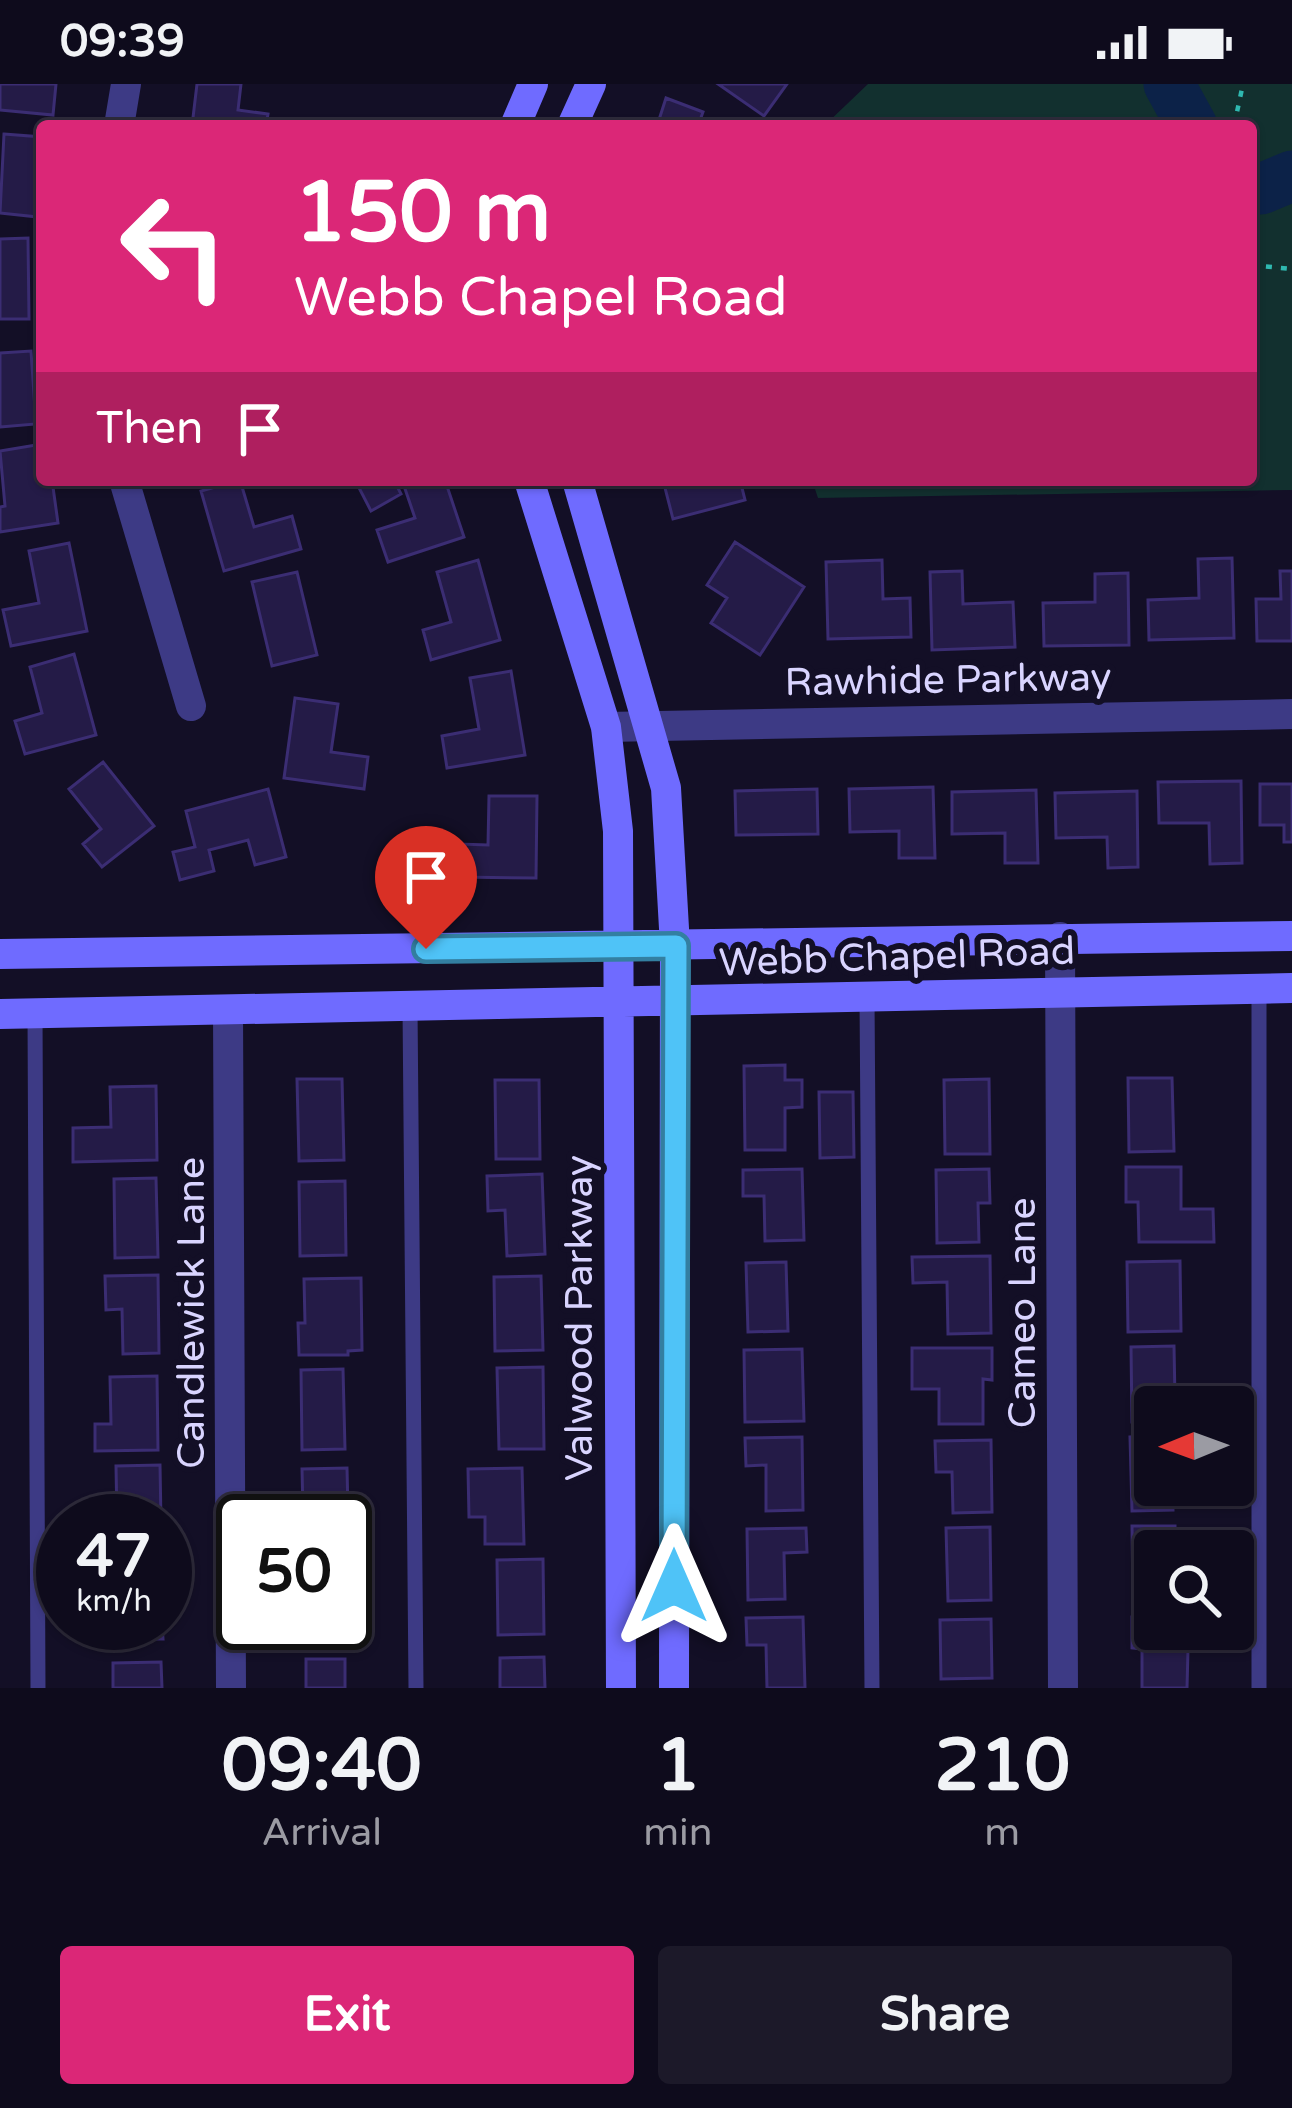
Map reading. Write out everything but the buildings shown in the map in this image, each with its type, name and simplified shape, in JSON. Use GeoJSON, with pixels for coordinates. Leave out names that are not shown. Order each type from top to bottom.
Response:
{"type":"FeatureCollection","features":[{"type":"Feature","properties":{"kind":"main road"},"geometry":{"type":"LineString","coordinates":[[518,120],[533,84]]}},
{"type":"Feature","properties":{"kind":"main road"},"geometry":{"type":"LineString","coordinates":[[575,120],[591,84]]}},
{"type":"Feature","properties":{"kind":"main road","name":"Valwood Parkway"},"geometry":{"type":"LineString","coordinates":[[531,486],[606,727],[619,831],[621,1688]]}},
{"type":"Feature","properties":{"kind":"main road"},"geometry":{"type":"LineString","coordinates":[[579,486],[666,788],[676,946],[674,1688]]}},
{"type":"Feature","properties":{"kind":"main road","name":"Webb Chapel Road"},"geometry":{"type":"LineString","coordinates":[[0,954],[1292,937]]}},
{"type":"Feature","properties":{"kind":"main road","name":"Webb Chapel Road"},"geometry":{"type":"LineString","coordinates":[[0,1014],[1292,988]]}},
{"type":"Feature","properties":{"kind":"street"},"geometry":{"type":"LineString","coordinates":[[120,120],[125,84]]}},
{"type":"Feature","properties":{"kind":"street"},"geometry":{"type":"LineString","coordinates":[[126,486],[191,706]]}},
{"type":"Feature","properties":{"kind":"street","name":"Rawhide Parkway"},"geometry":{"type":"LineString","coordinates":[[606,727],[1292,714]]}},
{"type":"Feature","properties":{"kind":"street","name":"Cameo Lane"},"geometry":{"type":"LineString","coordinates":[[1060,937],[1063,1688]]}},
{"type":"Feature","properties":{"kind":"street","name":"Candlewick Lane"},"geometry":{"type":"LineString","coordinates":[[228,1010],[231,1688]]}},
{"type":"Feature","properties":{"kind":"lane"},"geometry":{"type":"LineString","coordinates":[[1258,988],[1259,1688]]}},
{"type":"Feature","properties":{"kind":"lane"},"geometry":{"type":"LineString","coordinates":[[867,997],[872,1688]]}},
{"type":"Feature","properties":{"kind":"lane"},"geometry":{"type":"LineString","coordinates":[[410,1007],[416,1688]]}},
{"type":"Feature","properties":{"kind":"lane"},"geometry":{"type":"LineString","coordinates":[[35,1013],[38,1688]]}},
{"type":"Feature","properties":{"kind":"path"},"geometry":{"type":"LineString","coordinates":[[1235,120],[1243,84]]}},
{"type":"Feature","properties":{"kind":"path"},"geometry":{"type":"LineString","coordinates":[[1257,266],[1292,269]]}},
{"type":"Feature","properties":{"kind":"green space"},"geometry":{"type":"Polygon","coordinates":[[[868,84],[1292,84],[1292,490],[818,498],[814,486],[1257,486],[1257,120],[830,120],[868,84]]]}},
{"type":"Feature","properties":{"kind":"waterway"},"geometry":{"type":"LineString","coordinates":[[1169,84],[1189,120]]}},
{"type":"Feature","properties":{"kind":"waterway"},"geometry":{"type":"LineString","coordinates":[[1257,188],[1292,176]]}},
{"type":"Feature","properties":{"kind":"route"},"geometry":{"type":"LineString","coordinates":[[426,949],[676,946],[674,1586]]}}]}
